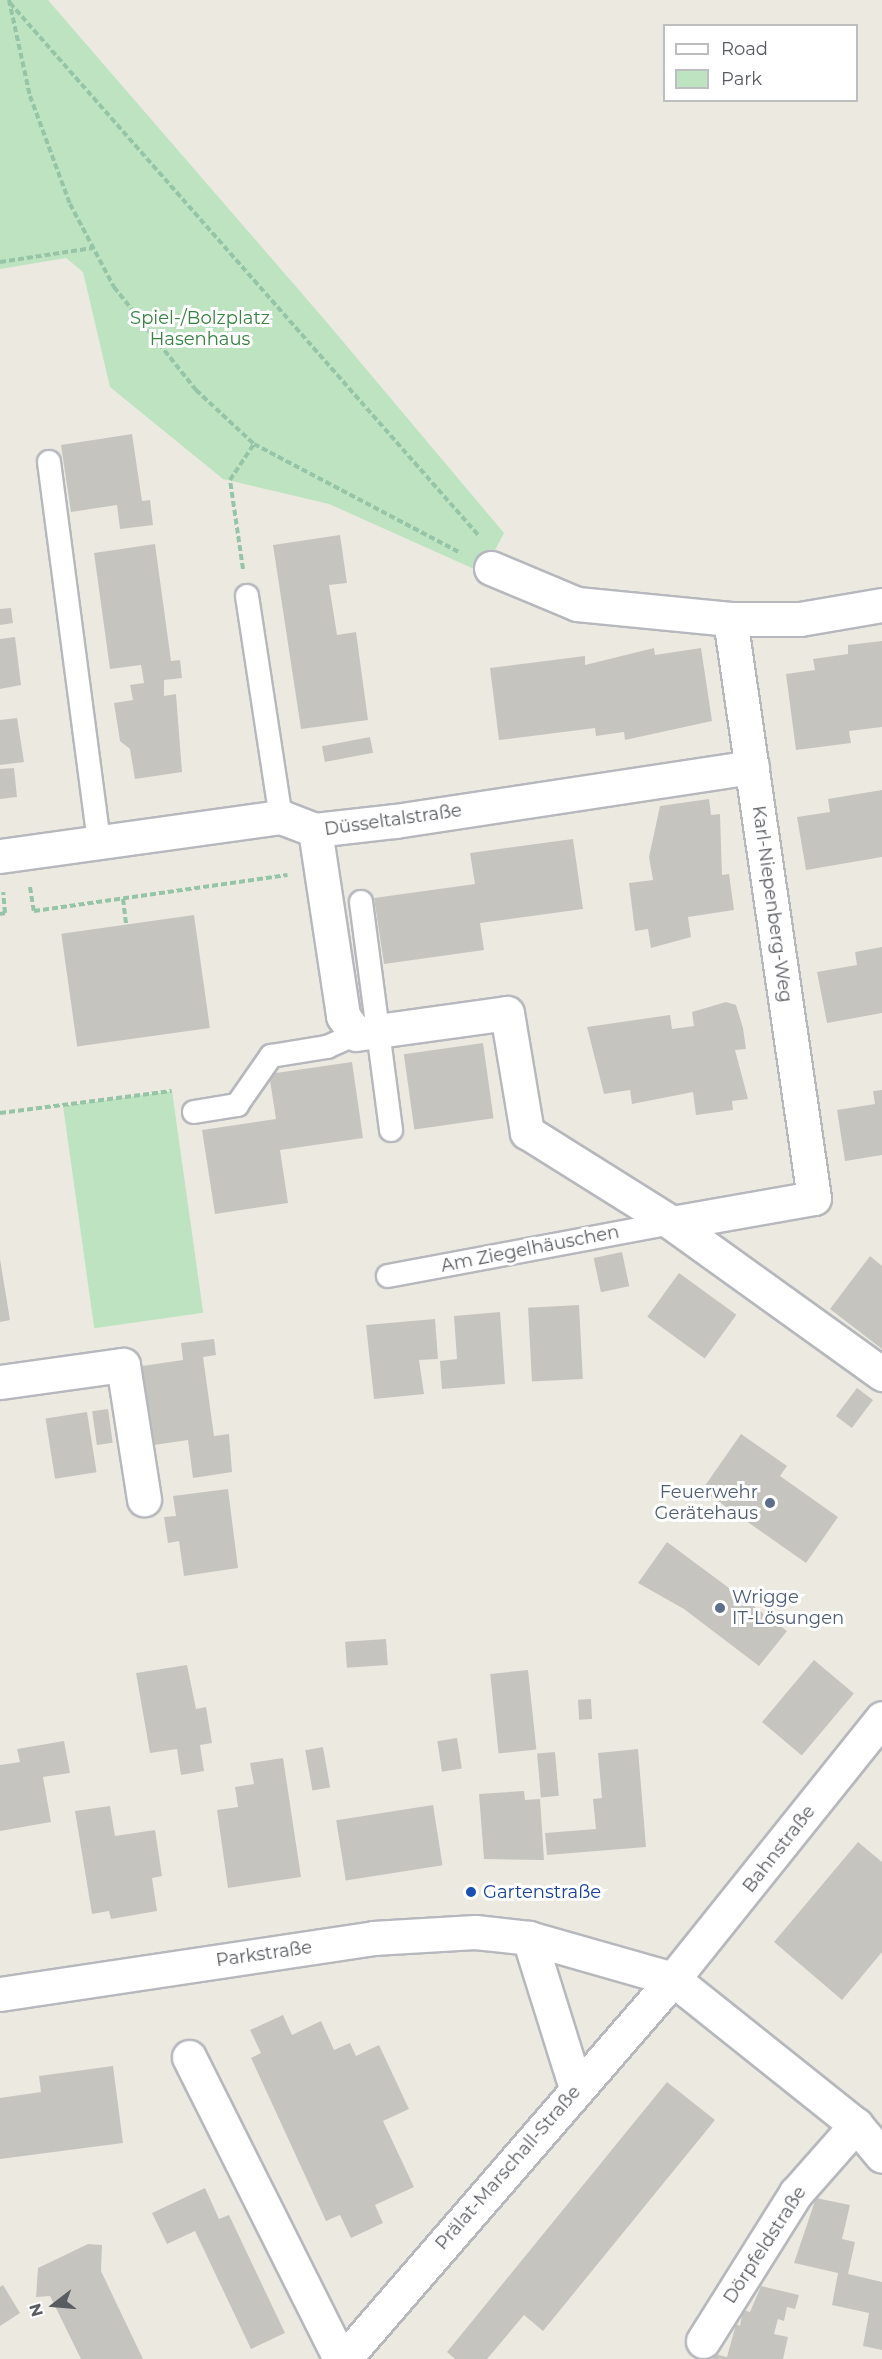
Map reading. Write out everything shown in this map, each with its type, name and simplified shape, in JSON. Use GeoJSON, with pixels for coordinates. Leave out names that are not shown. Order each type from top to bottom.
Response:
{"type":"FeatureCollection","features":[{"type":"Feature","properties":{"kind":"street"},"geometry":{"type":"LineString","coordinates":[[483,564],[577,604],[730,619],[800,619],[882,605]]}},
{"type":"Feature","properties":{"kind":"street","name":"Karl-Niepenberg-Weg"},"geometry":{"type":"LineString","coordinates":[[672,1223],[814,1198],[730,619]]}},
{"type":"Feature","properties":{"kind":"street","name":"Düsseltalstraße"},"geometry":{"type":"LineString","coordinates":[[0,856],[280,817],[315,830],[752,767]]}},
{"type":"Feature","properties":{"kind":"street"},"geometry":{"type":"LineString","coordinates":[[315,830],[343,1016],[367,1032],[507,1013],[527,1132],[672,1223],[882,1374]]}},
{"type":"Feature","properties":{"kind":"street"},"geometry":{"type":"LineString","coordinates":[[0,1382],[123,1365],[144,1499]]}},
{"type":"Feature","properties":{"kind":"street","name":"Bahnstraße"},"geometry":{"type":"LineString","coordinates":[[673,1979],[882,1718]]}},
{"type":"Feature","properties":{"kind":"street","name":"Parkstraße"},"geometry":{"type":"LineString","coordinates":[[0,1994],[373,1938],[475,1932],[529,1938],[673,1979]]}},
{"type":"Feature","properties":{"kind":"street"},"geometry":{"type":"LineString","coordinates":[[529,1938],[576,2088]]}},
{"type":"Feature","properties":{"kind":"street"},"geometry":{"type":"LineString","coordinates":[[673,1979],[856,2125],[882,2156]]}},
{"type":"Feature","properties":{"kind":"street","name":"Prälat-Marschall-Straße"},"geometry":{"type":"LineString","coordinates":[[344,2359],[576,2088],[673,1979]]}},
{"type":"Feature","properties":{"kind":"street"},"geometry":{"type":"LineString","coordinates":[[189,2057],[340,2359]]}},
{"type":"Feature","properties":{"kind":"street","name":"Dörpfeldstraße"},"geometry":{"type":"LineString","coordinates":[[703,2341],[796,2193],[856,2125]]}},
{"type":"Feature","properties":{"kind":"lane"},"geometry":{"type":"LineString","coordinates":[[49,462],[99,841]]}},
{"type":"Feature","properties":{"kind":"lane"},"geometry":{"type":"LineString","coordinates":[[247,596],[280,817]]}},
{"type":"Feature","properties":{"kind":"lane"},"geometry":{"type":"LineString","coordinates":[[361,902],[367,1032],[392,1130]]}},
{"type":"Feature","properties":{"kind":"lane"},"geometry":{"type":"LineString","coordinates":[[194,1112],[237,1105],[271,1056],[327,1047],[367,1032]]}},
{"type":"Feature","properties":{"kind":"lane","name":"Am Ziegelhäuschen"},"geometry":{"type":"LineString","coordinates":[[388,1276],[672,1223]]}},
{"type":"Feature","properties":{"kind":"path"},"geometry":{"type":"LineString","coordinates":[[9,1],[484,542],[483,564],[255,444],[196,390],[114,287],[70,204],[30,96],[9,1]]}},
{"type":"Feature","properties":{"kind":"path"},"geometry":{"type":"LineString","coordinates":[[0,262],[93,248]]}},
{"type":"Feature","properties":{"kind":"path"},"geometry":{"type":"LineString","coordinates":[[247,596],[230,480],[255,444]]}},
{"type":"Feature","properties":{"kind":"path"},"geometry":{"type":"LineString","coordinates":[[17,883],[29,884],[34,911],[321,871]]}},
{"type":"Feature","properties":{"kind":"path"},"geometry":{"type":"LineString","coordinates":[[123,899],[126,924]]}},
{"type":"Feature","properties":{"kind":"path"},"geometry":{"type":"LineString","coordinates":[[0,1113],[183,1089]]}},
{"type":"Feature","properties":{"kind":"green space","name":"Spiel-/Bolzplatz Hasenhaus"},"geometry":{"type":"Polygon","coordinates":[[[0,0],[48,0],[324,319],[504,533],[483,573],[329,504],[223,479],[110,387],[83,272],[66,258],[0,269],[0,0]]]}},
{"type":"Feature","properties":{"kind":"green space"},"geometry":{"type":"Polygon","coordinates":[[[172,1091],[203,1313],[94,1328],[63,1106],[172,1091]]]}},
{"type":"Feature","properties":{"kind":"building"},"geometry":{"type":"Polygon","coordinates":[[[132,434],[142,501],[150,500],[153,525],[120,529],[117,505],[71,512],[61,445],[132,434]]]}},
{"type":"Feature","properties":{"kind":"building"},"geometry":{"type":"Polygon","coordinates":[[[340,535],[347,583],[329,585],[337,635],[356,632],[368,720],[301,729],[273,545],[340,535]]]}},
{"type":"Feature","properties":{"kind":"building"},"geometry":{"type":"Polygon","coordinates":[[[155,544],[171,661],[180,660],[182,678],[164,680],[164,696],[176,694],[182,772],[135,779],[130,749],[120,741],[114,703],[133,700],[130,685],[144,683],[141,665],[110,669],[94,553],[155,544]]]}},
{"type":"Feature","properties":{"kind":"building"},"geometry":{"type":"Polygon","coordinates":[[[11,608],[13,623],[0,625],[0,609],[11,608]]]}},
{"type":"Feature","properties":{"kind":"building"},"geometry":{"type":"Polygon","coordinates":[[[15,637],[21,685],[0,689],[0,639],[15,637]]]}},
{"type":"Feature","properties":{"kind":"building"},"geometry":{"type":"Polygon","coordinates":[[[882,641],[882,727],[849,731],[851,743],[796,750],[786,674],[815,670],[813,659],[848,654],[848,645],[882,641]]]}},
{"type":"Feature","properties":{"kind":"building"},"geometry":{"type":"Polygon","coordinates":[[[654,648],[655,655],[701,648],[712,721],[625,740],[624,732],[596,736],[595,728],[499,740],[490,668],[585,656],[585,665],[654,648]]]}},
{"type":"Feature","properties":{"kind":"building"},"geometry":{"type":"Polygon","coordinates":[[[17,718],[24,762],[0,765],[0,720],[17,718]]]}},
{"type":"Feature","properties":{"kind":"building"},"geometry":{"type":"Polygon","coordinates":[[[370,737],[373,753],[325,762],[322,746],[370,737]]]}},
{"type":"Feature","properties":{"kind":"building"},"geometry":{"type":"Polygon","coordinates":[[[14,768],[17,797],[0,799],[0,769],[14,768]]]}},
{"type":"Feature","properties":{"kind":"building"},"geometry":{"type":"Polygon","coordinates":[[[882,790],[882,857],[806,870],[797,817],[830,812],[828,799],[882,790]]]}},
{"type":"Feature","properties":{"kind":"building"},"geometry":{"type":"Polygon","coordinates":[[[709,799],[711,815],[720,814],[722,875],[729,874],[734,910],[688,917],[691,937],[651,948],[648,929],[635,931],[629,883],[653,880],[649,857],[660,806],[709,799]]]}},
{"type":"Feature","properties":{"kind":"building"},"geometry":{"type":"Polygon","coordinates":[[[573,839],[583,909],[480,923],[484,950],[384,964],[374,898],[475,884],[470,853],[573,839]]]}},
{"type":"Feature","properties":{"kind":"building"},"geometry":{"type":"Polygon","coordinates":[[[194,915],[210,1028],[77,1047],[61,934],[194,915]]]}},
{"type":"Feature","properties":{"kind":"building"},"geometry":{"type":"Polygon","coordinates":[[[882,947],[882,1013],[827,1023],[817,972],[857,965],[855,952],[882,947]]]}},
{"type":"Feature","properties":{"kind":"building"},"geometry":{"type":"Polygon","coordinates":[[[726,1002],[736,1005],[743,1028],[746,1049],[735,1050],[748,1099],[732,1101],[733,1110],[696,1115],[693,1092],[632,1104],[630,1090],[604,1094],[587,1027],[670,1015],[672,1029],[694,1026],[692,1012],[726,1002]]]}},
{"type":"Feature","properties":{"kind":"building"},"geometry":{"type":"Polygon","coordinates":[[[483,1043],[494,1118],[414,1129],[404,1054],[483,1043]]]}},
{"type":"Feature","properties":{"kind":"building"},"geometry":{"type":"Polygon","coordinates":[[[352,1062],[363,1138],[280,1150],[288,1203],[215,1214],[202,1130],[276,1119],[269,1074],[352,1062]]]}},
{"type":"Feature","properties":{"kind":"building"},"geometry":{"type":"Polygon","coordinates":[[[882,1090],[882,1155],[845,1161],[837,1110],[875,1104],[873,1091],[882,1090]]]}},
{"type":"Feature","properties":{"kind":"building"},"geometry":{"type":"Polygon","coordinates":[[[622,1252],[629,1286],[601,1292],[594,1258],[622,1252]]]}},
{"type":"Feature","properties":{"kind":"building"},"geometry":{"type":"Polygon","coordinates":[[[870,1256],[882,1266],[882,1349],[830,1309],[870,1256]]]}},
{"type":"Feature","properties":{"kind":"building"},"geometry":{"type":"Polygon","coordinates":[[[0,1259],[10,1320],[0,1322],[0,1259]]]}},
{"type":"Feature","properties":{"kind":"building"},"geometry":{"type":"Polygon","coordinates":[[[679,1273],[736,1315],[705,1358],[647,1317],[679,1273]]]}},
{"type":"Feature","properties":{"kind":"building"},"geometry":{"type":"Polygon","coordinates":[[[579,1305],[583,1379],[532,1382],[528,1308],[579,1305]]]}},
{"type":"Feature","properties":{"kind":"building"},"geometry":{"type":"Polygon","coordinates":[[[500,1312],[505,1384],[442,1389],[440,1361],[457,1359],[454,1316],[500,1312]]]}},
{"type":"Feature","properties":{"kind":"building"},"geometry":{"type":"Polygon","coordinates":[[[435,1319],[438,1359],[419,1360],[424,1394],[374,1399],[366,1325],[435,1319]]]}},
{"type":"Feature","properties":{"kind":"building"},"geometry":{"type":"Polygon","coordinates":[[[214,1339],[216,1355],[203,1357],[214,1436],[229,1434],[232,1472],[193,1478],[188,1440],[154,1445],[142,1366],[183,1360],[181,1343],[214,1339]]]}},
{"type":"Feature","properties":{"kind":"building"},"geometry":{"type":"Polygon","coordinates":[[[857,1388],[873,1400],[852,1428],[836,1416],[857,1388]]]}},
{"type":"Feature","properties":{"kind":"building"},"geometry":{"type":"Polygon","coordinates":[[[108,1409],[113,1443],[97,1445],[92,1411],[108,1409]]]}},
{"type":"Feature","properties":{"kind":"building"},"geometry":{"type":"Polygon","coordinates":[[[87,1412],[97,1472],[55,1479],[46,1419],[87,1412]]]}},
{"type":"Feature","properties":{"kind":"building","name":"Feuerwehr Gerätehaus"},"geometry":{"type":"Polygon","coordinates":[[[741,1434],[787,1466],[780,1476],[838,1517],[806,1563],[702,1490],[741,1434]]]}},
{"type":"Feature","properties":{"kind":"building"},"geometry":{"type":"Polygon","coordinates":[[[228,1489],[238,1568],[184,1576],[179,1541],[168,1543],[164,1517],[176,1516],[173,1496],[228,1489]]]}},
{"type":"Feature","properties":{"kind":"building"},"geometry":{"type":"Polygon","coordinates":[[[667,1542],[787,1631],[759,1666],[684,1609],[638,1583],[667,1542]]]}},
{"type":"Feature","properties":{"kind":"building"},"geometry":{"type":"Polygon","coordinates":[[[386,1639],[388,1665],[347,1668],[345,1642],[386,1639]]]}},
{"type":"Feature","properties":{"kind":"building"},"geometry":{"type":"Polygon","coordinates":[[[814,1660],[854,1693],[802,1755],[762,1722],[814,1660]]]}},
{"type":"Feature","properties":{"kind":"building"},"geometry":{"type":"Polygon","coordinates":[[[187,1665],[196,1709],[206,1707],[212,1743],[200,1745],[204,1771],[181,1775],[177,1749],[150,1753],[136,1673],[187,1665]]]}},
{"type":"Feature","properties":{"kind":"building"},"geometry":{"type":"Polygon","coordinates":[[[528,1670],[536,1750],[499,1754],[490,1674],[528,1670]]]}},
{"type":"Feature","properties":{"kind":"building"},"geometry":{"type":"Polygon","coordinates":[[[591,1699],[592,1719],[579,1720],[578,1700],[591,1699]]]}},
{"type":"Feature","properties":{"kind":"building"},"geometry":{"type":"Polygon","coordinates":[[[457,1738],[462,1769],[442,1772],[437,1741],[457,1738]]]}},
{"type":"Feature","properties":{"kind":"building"},"geometry":{"type":"Polygon","coordinates":[[[64,1741],[70,1773],[43,1777],[51,1822],[0,1831],[0,1765],[20,1762],[17,1749],[64,1741]]]}},
{"type":"Feature","properties":{"kind":"building"},"geometry":{"type":"Polygon","coordinates":[[[323,1747],[330,1787],[312,1791],[305,1750],[323,1747]]]}},
{"type":"Feature","properties":{"kind":"building"},"geometry":{"type":"Polygon","coordinates":[[[638,1749],[646,1847],[547,1855],[545,1833],[596,1829],[593,1799],[602,1798],[598,1753],[638,1749]]]}},
{"type":"Feature","properties":{"kind":"building"},"geometry":{"type":"Polygon","coordinates":[[[555,1752],[559,1796],[541,1797],[537,1754],[555,1752]]]}},
{"type":"Feature","properties":{"kind":"building"},"geometry":{"type":"Polygon","coordinates":[[[283,1758],[301,1877],[228,1888],[217,1810],[238,1807],[235,1787],[254,1784],[250,1763],[283,1758]]]}},
{"type":"Feature","properties":{"kind":"building"},"geometry":{"type":"Polygon","coordinates":[[[524,1791],[525,1800],[540,1799],[544,1860],[484,1859],[479,1794],[524,1791]]]}},
{"type":"Feature","properties":{"kind":"building"},"geometry":{"type":"Polygon","coordinates":[[[433,1805],[443,1865],[346,1881],[336,1820],[433,1805]]]}},
{"type":"Feature","properties":{"kind":"building"},"geometry":{"type":"Polygon","coordinates":[[[110,1806],[115,1836],[155,1830],[162,1876],[152,1878],[157,1911],[111,1919],[109,1911],[92,1914],[75,1811],[110,1806]]]}},
{"type":"Feature","properties":{"kind":"building"},"geometry":{"type":"Polygon","coordinates":[[[858,1842],[882,1862],[882,1952],[842,2000],[774,1942],[858,1842]]]}},
{"type":"Feature","properties":{"kind":"building"},"geometry":{"type":"Polygon","coordinates":[[[283,2015],[292,2035],[321,2021],[334,2050],[350,2043],[356,2056],[379,2045],[409,2109],[383,2121],[414,2187],[375,2205],[383,2223],[351,2238],[340,2215],[326,2221],[251,2058],[261,2053],[250,2030],[283,2015]]]}},
{"type":"Feature","properties":{"kind":"building"},"geometry":{"type":"Polygon","coordinates":[[[113,2066],[123,2143],[0,2159],[0,2098],[41,2092],[39,2076],[113,2066]]]}},
{"type":"Feature","properties":{"kind":"building"},"geometry":{"type":"Polygon","coordinates":[[[667,2082],[715,2120],[543,2331],[524,2315],[487,2359],[455,2359],[447,2352],[667,2082]]]}},
{"type":"Feature","properties":{"kind":"building"},"geometry":{"type":"Polygon","coordinates":[[[205,2188],[219,2219],[229,2215],[285,2333],[251,2349],[195,2231],[167,2244],[152,2213],[205,2188]]]}},
{"type":"Feature","properties":{"kind":"building"},"geometry":{"type":"Polygon","coordinates":[[[816,2198],[850,2205],[842,2239],[855,2242],[848,2274],[882,2282],[882,2350],[863,2346],[869,2313],[832,2305],[838,2273],[794,2263],[816,2198]]]}},
{"type":"Feature","properties":{"kind":"building"},"geometry":{"type":"Polygon","coordinates":[[[88,2244],[102,2245],[101,2271],[143,2359],[81,2359],[50,2296],[36,2297],[38,2268],[88,2244]]]}},
{"type":"Feature","properties":{"kind":"building"},"geometry":{"type":"Polygon","coordinates":[[[3,2285],[20,2313],[0,2326],[0,2287],[3,2285]]]}},
{"type":"Feature","properties":{"kind":"building"},"geometry":{"type":"Polygon","coordinates":[[[761,2286],[799,2295],[795,2309],[787,2307],[784,2321],[778,2319],[774,2334],[788,2337],[783,2359],[713,2359],[714,2354],[727,2357],[736,2324],[740,2326],[743,2310],[750,2312],[761,2286]]]}},
{"type":"Feature","properties":{"kind":"place","name":"Feuerwehr Gerätehaus"},"geometry":{"type":"Point","coordinates":[770,1503]}},
{"type":"Feature","properties":{"kind":"place","name":"Wrigge IT-Lösungen"},"geometry":{"type":"Point","coordinates":[720,1608]}},
{"type":"Feature","properties":{"kind":"place","name":"Gartenstraße"},"geometry":{"type":"Point","coordinates":[471,1892]}}]}
